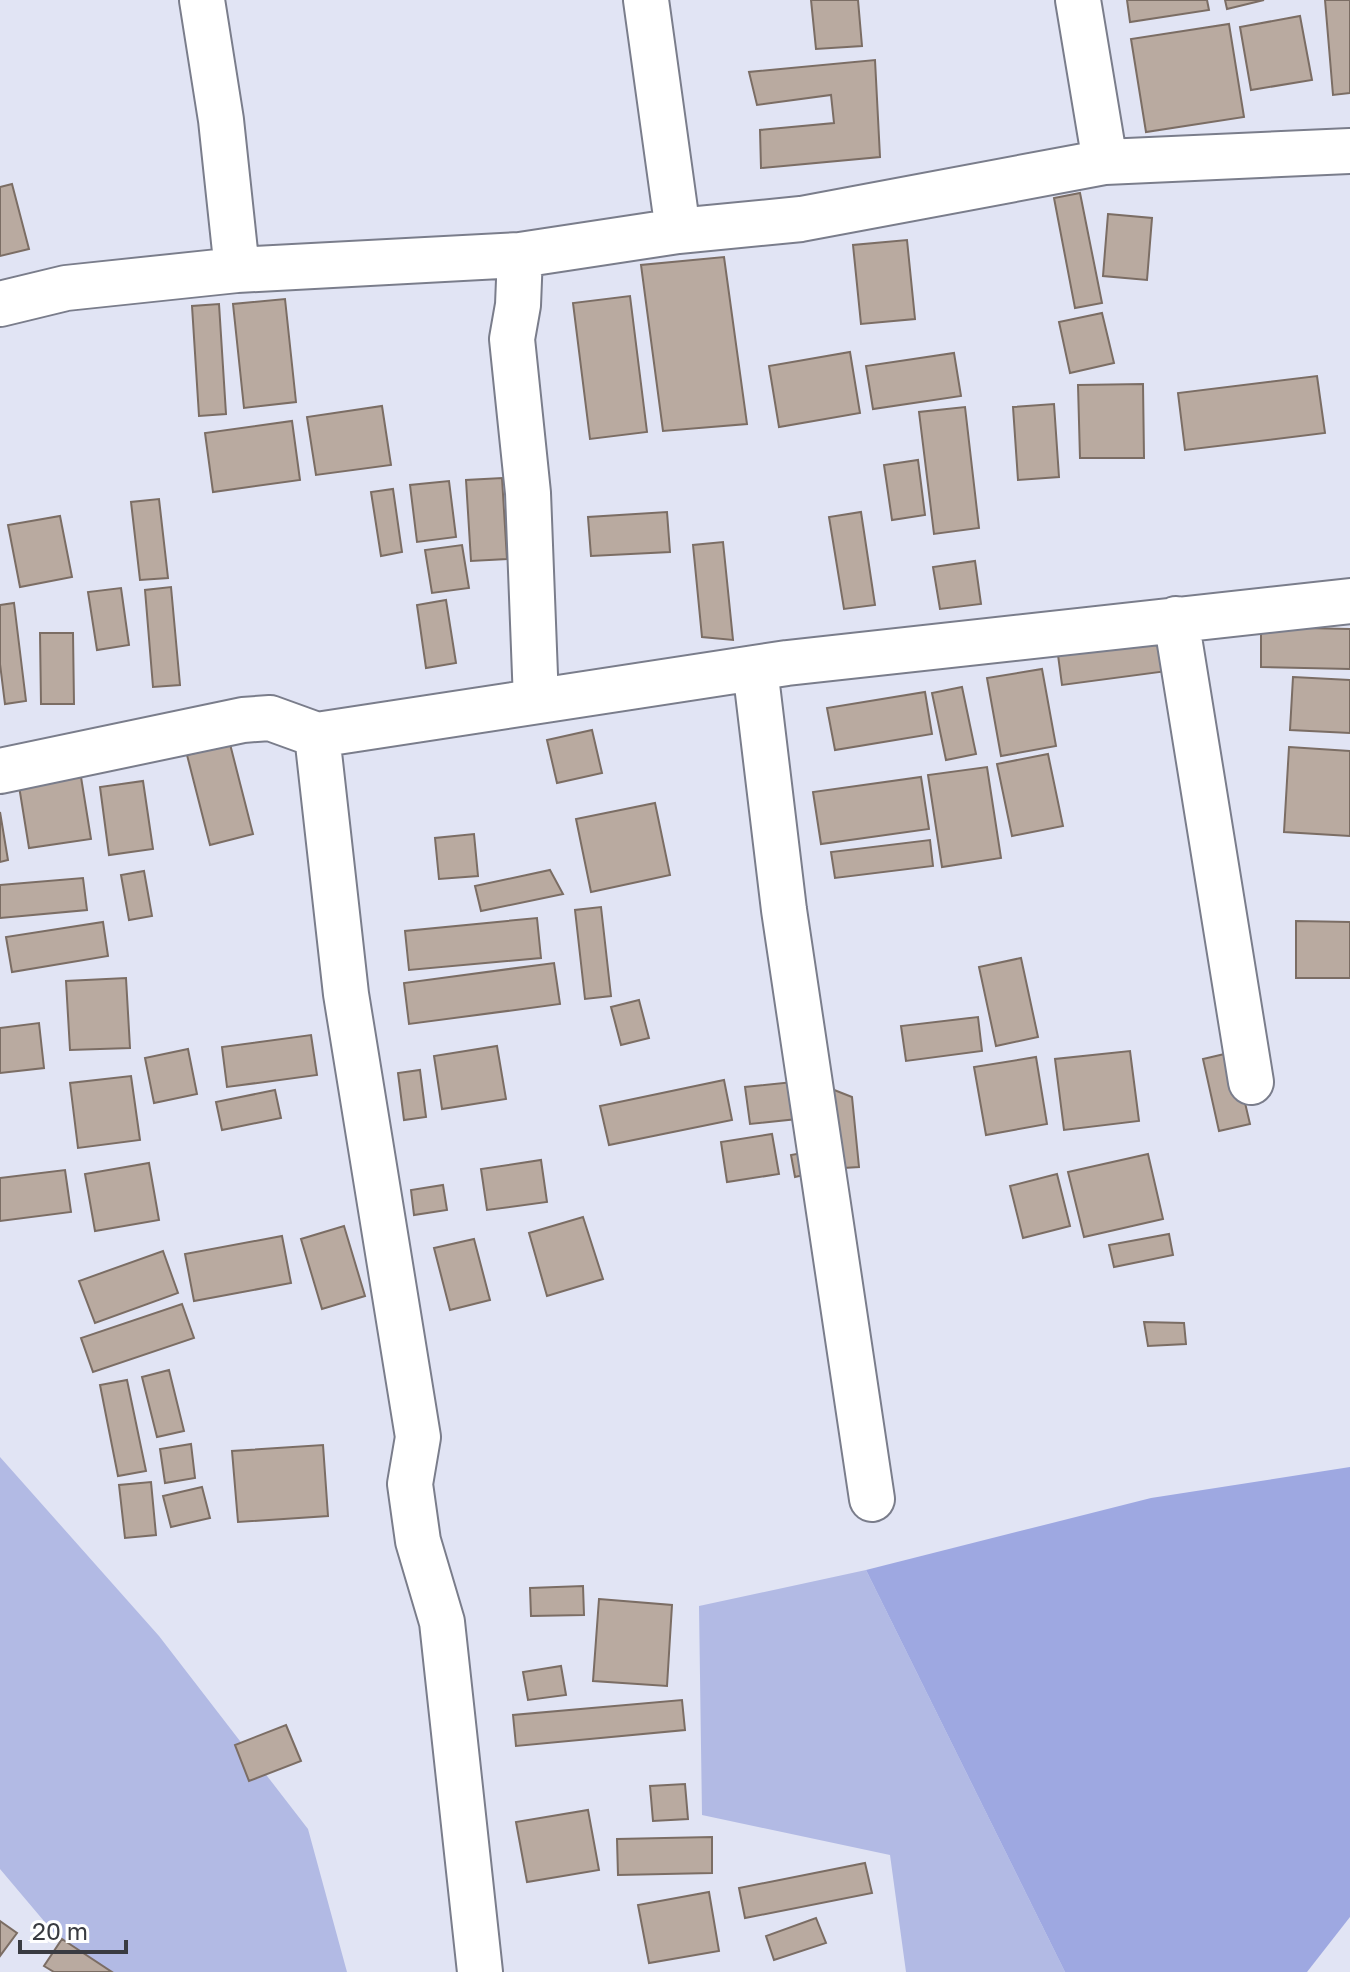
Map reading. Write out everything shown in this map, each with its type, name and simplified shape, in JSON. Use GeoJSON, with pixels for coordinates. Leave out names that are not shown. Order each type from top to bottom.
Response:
{"type":"FeatureCollection","features":[{"type":"Feature","properties":{"kind":"street"},"geometry":{"type":"LineString","coordinates":[[202,0],[221,120],[237,270]]}},
{"type":"Feature","properties":{"kind":"street"},"geometry":{"type":"LineString","coordinates":[[646,0],[678,231]]}},
{"type":"Feature","properties":{"kind":"street"},"geometry":{"type":"LineString","coordinates":[[1078,0],[1105,162]]}},
{"type":"Feature","properties":{"kind":"street"},"geometry":{"type":"LineString","coordinates":[[0,304],[66,288],[237,270],[520,255],[678,231],[801,219],[1105,162],[1350,151]]}},
{"type":"Feature","properties":{"kind":"street"},"geometry":{"type":"LineString","coordinates":[[520,255],[518,305],[512,339],[528,493],[536,701]]}},
{"type":"Feature","properties":{"kind":"street"},"geometry":{"type":"LineString","coordinates":[[0,771],[243,720],[270,718],[317,735],[755,668],[1350,601]]}},
{"type":"Feature","properties":{"kind":"street"},"geometry":{"type":"LineString","coordinates":[[1176,619],[1251,1082]]}},
{"type":"Feature","properties":{"kind":"street"},"geometry":{"type":"LineString","coordinates":[[755,668],[784,910],[872,1499]]}},
{"type":"Feature","properties":{"kind":"street"},"geometry":{"type":"LineString","coordinates":[[317,735],[346,994],[418,1437],[410,1484],[418,1541],[442,1622],[480,1972]]}},
{"type":"Feature","properties":{"kind":"shaded area"},"geometry":{"type":"Polygon","coordinates":[[[0,1457],[159,1636],[308,1829],[347,1972],[87,1972],[0,1869],[0,1457]]]}},
{"type":"Feature","properties":{"kind":"shaded area"},"geometry":{"type":"Polygon","coordinates":[[[1350,1467],[1350,1917],[1307,1972],[1065,1972],[866,1570],[1151,1498],[1350,1467]]]}},
{"type":"Feature","properties":{"kind":"shaded area"},"geometry":{"type":"Polygon","coordinates":[[[866,1570],[1065,1972],[906,1972],[890,1855],[702,1815],[699,1606],[866,1570]]]}},
{"type":"Feature","properties":{"kind":"building"},"geometry":{"type":"Polygon","coordinates":[[[811,0],[858,0],[862,46],[816,49],[811,0]]]}},
{"type":"Feature","properties":{"kind":"building"},"geometry":{"type":"Polygon","coordinates":[[[1127,0],[1207,0],[1209,10],[1130,22],[1127,0]]]}},
{"type":"Feature","properties":{"kind":"building"},"geometry":{"type":"Polygon","coordinates":[[[1225,0],[1264,0],[1227,9],[1225,0]]]}},
{"type":"Feature","properties":{"kind":"building"},"geometry":{"type":"Polygon","coordinates":[[[1325,0],[1350,0],[1350,93],[1333,95],[1325,0]]]}},
{"type":"Feature","properties":{"kind":"building"},"geometry":{"type":"Polygon","coordinates":[[[1300,16],[1312,80],[1251,90],[1240,27],[1300,16]]]}},
{"type":"Feature","properties":{"kind":"building"},"geometry":{"type":"Polygon","coordinates":[[[1229,24],[1244,117],[1146,132],[1131,39],[1229,24]]]}},
{"type":"Feature","properties":{"kind":"building"},"geometry":{"type":"Polygon","coordinates":[[[875,60],[880,157],[761,168],[760,130],[834,123],[831,95],[757,105],[749,72],[875,60]]]}},
{"type":"Feature","properties":{"kind":"building"},"geometry":{"type":"Polygon","coordinates":[[[12,184],[29,249],[0,256],[0,187],[12,184]]]}},
{"type":"Feature","properties":{"kind":"building"},"geometry":{"type":"Polygon","coordinates":[[[1080,193],[1102,303],[1075,308],[1054,198],[1080,193]]]}},
{"type":"Feature","properties":{"kind":"building"},"geometry":{"type":"Polygon","coordinates":[[[1108,214],[1152,218],[1147,280],[1103,276],[1108,214]]]}},
{"type":"Feature","properties":{"kind":"building"},"geometry":{"type":"Polygon","coordinates":[[[907,240],[915,319],[861,324],[853,245],[907,240]]]}},
{"type":"Feature","properties":{"kind":"building"},"geometry":{"type":"Polygon","coordinates":[[[724,257],[747,424],[663,431],[641,265],[724,257]]]}},
{"type":"Feature","properties":{"kind":"building"},"geometry":{"type":"Polygon","coordinates":[[[630,296],[647,432],[590,439],[573,303],[630,296]]]}},
{"type":"Feature","properties":{"kind":"building"},"geometry":{"type":"Polygon","coordinates":[[[285,299],[296,402],[244,408],[233,304],[285,299]]]}},
{"type":"Feature","properties":{"kind":"building"},"geometry":{"type":"Polygon","coordinates":[[[219,304],[226,414],[199,416],[192,306],[219,304]]]}},
{"type":"Feature","properties":{"kind":"building"},"geometry":{"type":"Polygon","coordinates":[[[1102,313],[1114,363],[1070,373],[1059,322],[1102,313]]]}},
{"type":"Feature","properties":{"kind":"building"},"geometry":{"type":"Polygon","coordinates":[[[850,352],[860,413],[779,427],[769,366],[850,352]]]}},
{"type":"Feature","properties":{"kind":"building"},"geometry":{"type":"Polygon","coordinates":[[[954,353],[961,396],[873,409],[866,366],[954,353]]]}},
{"type":"Feature","properties":{"kind":"building"},"geometry":{"type":"Polygon","coordinates":[[[1317,376],[1325,433],[1185,450],[1178,393],[1317,376]]]}},
{"type":"Feature","properties":{"kind":"building"},"geometry":{"type":"Polygon","coordinates":[[[1143,384],[1144,458],[1080,458],[1078,385],[1143,384]]]}},
{"type":"Feature","properties":{"kind":"building"},"geometry":{"type":"Polygon","coordinates":[[[1054,404],[1059,477],[1018,480],[1013,407],[1054,404]]]}},
{"type":"Feature","properties":{"kind":"building"},"geometry":{"type":"Polygon","coordinates":[[[382,406],[391,465],[316,475],[307,417],[382,406]]]}},
{"type":"Feature","properties":{"kind":"building"},"geometry":{"type":"Polygon","coordinates":[[[965,407],[979,528],[934,534],[919,412],[965,407]]]}},
{"type":"Feature","properties":{"kind":"building"},"geometry":{"type":"Polygon","coordinates":[[[292,421],[300,480],[213,492],[205,433],[292,421]]]}},
{"type":"Feature","properties":{"kind":"building"},"geometry":{"type":"Polygon","coordinates":[[[918,460],[925,515],[892,520],[884,465],[918,460]]]}},
{"type":"Feature","properties":{"kind":"building"},"geometry":{"type":"Polygon","coordinates":[[[502,478],[507,559],[471,561],[466,480],[502,478]]]}},
{"type":"Feature","properties":{"kind":"building"},"geometry":{"type":"Polygon","coordinates":[[[449,481],[456,537],[417,542],[410,485],[449,481]]]}},
{"type":"Feature","properties":{"kind":"building"},"geometry":{"type":"Polygon","coordinates":[[[393,489],[402,552],[381,556],[371,492],[393,489]]]}},
{"type":"Feature","properties":{"kind":"building"},"geometry":{"type":"Polygon","coordinates":[[[159,499],[168,578],[140,580],[131,502],[159,499]]]}},
{"type":"Feature","properties":{"kind":"building"},"geometry":{"type":"Polygon","coordinates":[[[667,512],[670,552],[591,556],[588,517],[667,512]]]}},
{"type":"Feature","properties":{"kind":"building"},"geometry":{"type":"Polygon","coordinates":[[[861,512],[875,605],[844,609],[829,517],[861,512]]]}},
{"type":"Feature","properties":{"kind":"building"},"geometry":{"type":"Polygon","coordinates":[[[60,516],[72,577],[20,587],[8,525],[60,516]]]}},
{"type":"Feature","properties":{"kind":"building"},"geometry":{"type":"Polygon","coordinates":[[[723,542],[733,640],[702,637],[693,545],[723,542]]]}},
{"type":"Feature","properties":{"kind":"building"},"geometry":{"type":"Polygon","coordinates":[[[462,545],[469,588],[432,593],[425,550],[462,545]]]}},
{"type":"Feature","properties":{"kind":"building"},"geometry":{"type":"Polygon","coordinates":[[[975,561],[981,604],[940,609],[933,567],[975,561]]]}},
{"type":"Feature","properties":{"kind":"building"},"geometry":{"type":"Polygon","coordinates":[[[171,587],[180,685],[153,687],[145,590],[171,587]]]}},
{"type":"Feature","properties":{"kind":"building"},"geometry":{"type":"Polygon","coordinates":[[[121,588],[129,645],[97,650],[88,592],[121,588]]]}},
{"type":"Feature","properties":{"kind":"building"},"geometry":{"type":"Polygon","coordinates":[[[446,600],[456,663],[426,668],[417,605],[446,600]]]}},
{"type":"Feature","properties":{"kind":"building"},"geometry":{"type":"Polygon","coordinates":[[[14,603],[26,701],[5,704],[0,664],[0,605],[14,603]]]}},
{"type":"Feature","properties":{"kind":"building"},"geometry":{"type":"Polygon","coordinates":[[[1261,627],[1350,629],[1350,669],[1261,667],[1261,627]]]}},
{"type":"Feature","properties":{"kind":"building"},"geometry":{"type":"Polygon","coordinates":[[[40,633],[73,633],[74,704],[41,704],[40,633]]]}},
{"type":"Feature","properties":{"kind":"building"},"geometry":{"type":"Polygon","coordinates":[[[1171,641],[1175,670],[1062,685],[1058,655],[1171,641]]]}},
{"type":"Feature","properties":{"kind":"building"},"geometry":{"type":"Polygon","coordinates":[[[1042,669],[1056,746],[1001,756],[987,678],[1042,669]]]}},
{"type":"Feature","properties":{"kind":"building"},"geometry":{"type":"Polygon","coordinates":[[[1293,677],[1350,680],[1350,733],[1290,730],[1293,677]]]}},
{"type":"Feature","properties":{"kind":"building"},"geometry":{"type":"Polygon","coordinates":[[[962,687],[976,754],[946,760],[932,693],[962,687]]]}},
{"type":"Feature","properties":{"kind":"building"},"geometry":{"type":"Polygon","coordinates":[[[925,692],[932,734],[835,750],[827,708],[925,692]]]}},
{"type":"Feature","properties":{"kind":"building"},"geometry":{"type":"Polygon","coordinates":[[[592,730],[602,773],[557,783],[547,740],[592,730]]]}},
{"type":"Feature","properties":{"kind":"building"},"geometry":{"type":"Polygon","coordinates":[[[230,744],[253,834],[210,845],[187,755],[230,744]]]}},
{"type":"Feature","properties":{"kind":"building"},"geometry":{"type":"Polygon","coordinates":[[[1289,747],[1350,751],[1350,836],[1284,832],[1289,747]]]}},
{"type":"Feature","properties":{"kind":"building"},"geometry":{"type":"Polygon","coordinates":[[[1048,754],[1063,826],[1012,836],[997,764],[1048,754]]]}},
{"type":"Feature","properties":{"kind":"building"},"geometry":{"type":"Polygon","coordinates":[[[987,767],[1001,858],[942,867],[928,775],[987,767]]]}},
{"type":"Feature","properties":{"kind":"building"},"geometry":{"type":"Polygon","coordinates":[[[81,777],[91,839],[29,848],[19,786],[81,777]]]}},
{"type":"Feature","properties":{"kind":"building"},"geometry":{"type":"Polygon","coordinates":[[[921,777],[929,829],[821,844],[813,792],[921,777]]]}},
{"type":"Feature","properties":{"kind":"building"},"geometry":{"type":"Polygon","coordinates":[[[143,781],[153,849],[109,855],[100,787],[143,781]]]}},
{"type":"Feature","properties":{"kind":"building"},"geometry":{"type":"Polygon","coordinates":[[[655,803],[670,875],[591,892],[576,819],[655,803]]]}},
{"type":"Feature","properties":{"kind":"building"},"geometry":{"type":"Polygon","coordinates":[[[0,812],[8,860],[0,862],[0,812]]]}},
{"type":"Feature","properties":{"kind":"building"},"geometry":{"type":"Polygon","coordinates":[[[474,834],[478,876],[439,879],[435,838],[474,834]]]}},
{"type":"Feature","properties":{"kind":"building"},"geometry":{"type":"Polygon","coordinates":[[[930,840],[933,866],[835,878],[831,852],[930,840]]]}},
{"type":"Feature","properties":{"kind":"building"},"geometry":{"type":"Polygon","coordinates":[[[550,870],[563,894],[481,911],[475,886],[550,870]]]}},
{"type":"Feature","properties":{"kind":"building"},"geometry":{"type":"Polygon","coordinates":[[[144,871],[152,916],[129,920],[121,875],[144,871]]]}},
{"type":"Feature","properties":{"kind":"building"},"geometry":{"type":"Polygon","coordinates":[[[83,878],[87,910],[0,918],[0,885],[83,878]]]}},
{"type":"Feature","properties":{"kind":"building"},"geometry":{"type":"Polygon","coordinates":[[[601,907],[611,996],[585,999],[575,910],[601,907]]]}},
{"type":"Feature","properties":{"kind":"building"},"geometry":{"type":"Polygon","coordinates":[[[537,918],[541,958],[409,970],[405,931],[537,918]]]}},
{"type":"Feature","properties":{"kind":"building"},"geometry":{"type":"Polygon","coordinates":[[[1296,921],[1350,922],[1350,978],[1296,978],[1296,921]]]}},
{"type":"Feature","properties":{"kind":"building"},"geometry":{"type":"Polygon","coordinates":[[[103,922],[108,956],[12,972],[6,937],[103,922]]]}},
{"type":"Feature","properties":{"kind":"building"},"geometry":{"type":"Polygon","coordinates":[[[1021,958],[1038,1037],[996,1046],[979,967],[1021,958]]]}},
{"type":"Feature","properties":{"kind":"building"},"geometry":{"type":"Polygon","coordinates":[[[554,963],[560,1004],[409,1024],[404,983],[554,963]]]}},
{"type":"Feature","properties":{"kind":"building"},"geometry":{"type":"Polygon","coordinates":[[[126,978],[130,1048],[70,1050],[66,981],[126,978]]]}},
{"type":"Feature","properties":{"kind":"building"},"geometry":{"type":"Polygon","coordinates":[[[639,1000],[649,1038],[621,1045],[611,1007],[639,1000]]]}},
{"type":"Feature","properties":{"kind":"building"},"geometry":{"type":"Polygon","coordinates":[[[978,1017],[982,1051],[906,1061],[901,1026],[978,1017]]]}},
{"type":"Feature","properties":{"kind":"building"},"geometry":{"type":"Polygon","coordinates":[[[39,1023],[44,1068],[0,1073],[0,1028],[39,1023]]]}},
{"type":"Feature","properties":{"kind":"building"},"geometry":{"type":"Polygon","coordinates":[[[311,1035],[317,1075],[227,1087],[222,1047],[311,1035]]]}},
{"type":"Feature","properties":{"kind":"building"},"geometry":{"type":"Polygon","coordinates":[[[497,1046],[506,1099],[442,1109],[434,1056],[497,1046]]]}},
{"type":"Feature","properties":{"kind":"building"},"geometry":{"type":"Polygon","coordinates":[[[188,1049],[197,1094],[154,1103],[145,1058],[188,1049]]]}},
{"type":"Feature","properties":{"kind":"building"},"geometry":{"type":"Polygon","coordinates":[[[1130,1051],[1139,1121],[1064,1130],[1055,1059],[1130,1051]]]}},
{"type":"Feature","properties":{"kind":"building"},"geometry":{"type":"Polygon","coordinates":[[[1233,1052],[1250,1124],[1219,1131],[1203,1059],[1233,1052]]]}},
{"type":"Feature","properties":{"kind":"building"},"geometry":{"type":"Polygon","coordinates":[[[1036,1057],[1047,1124],[986,1135],[974,1067],[1036,1057]]]}},
{"type":"Feature","properties":{"kind":"building"},"geometry":{"type":"Polygon","coordinates":[[[420,1070],[426,1117],[404,1120],[398,1073],[420,1070]]]}},
{"type":"Feature","properties":{"kind":"building"},"geometry":{"type":"Polygon","coordinates":[[[131,1076],[140,1140],[78,1148],[70,1083],[131,1076]]]}},
{"type":"Feature","properties":{"kind":"building"},"geometry":{"type":"Polygon","coordinates":[[[724,1080],[732,1120],[609,1145],[600,1106],[724,1080]]]}},
{"type":"Feature","properties":{"kind":"building"},"geometry":{"type":"Polygon","coordinates":[[[793,1082],[797,1119],[750,1124],[745,1087],[793,1082]]]}},
{"type":"Feature","properties":{"kind":"building"},"geometry":{"type":"Polygon","coordinates":[[[819,1084],[852,1097],[859,1167],[827,1169],[819,1084]]]}},
{"type":"Feature","properties":{"kind":"building"},"geometry":{"type":"Polygon","coordinates":[[[275,1090],[281,1118],[222,1130],[216,1102],[275,1090]]]}},
{"type":"Feature","properties":{"kind":"building"},"geometry":{"type":"Polygon","coordinates":[[[772,1134],[779,1174],[727,1182],[721,1142],[772,1134]]]}},
{"type":"Feature","properties":{"kind":"building"},"geometry":{"type":"Polygon","coordinates":[[[808,1152],[812,1173],[795,1177],[791,1155],[808,1152]]]}},
{"type":"Feature","properties":{"kind":"building"},"geometry":{"type":"Polygon","coordinates":[[[1148,1154],[1163,1219],[1084,1237],[1068,1172],[1148,1154]]]}},
{"type":"Feature","properties":{"kind":"building"},"geometry":{"type":"Polygon","coordinates":[[[541,1160],[547,1202],[487,1210],[481,1169],[541,1160]]]}},
{"type":"Feature","properties":{"kind":"building"},"geometry":{"type":"Polygon","coordinates":[[[149,1163],[159,1220],[95,1231],[85,1174],[149,1163]]]}},
{"type":"Feature","properties":{"kind":"building"},"geometry":{"type":"Polygon","coordinates":[[[65,1170],[71,1212],[0,1221],[0,1178],[65,1170]]]}},
{"type":"Feature","properties":{"kind":"building"},"geometry":{"type":"Polygon","coordinates":[[[1057,1174],[1070,1226],[1023,1238],[1010,1186],[1057,1174]]]}},
{"type":"Feature","properties":{"kind":"building"},"geometry":{"type":"Polygon","coordinates":[[[443,1185],[447,1210],[414,1215],[411,1190],[443,1185]]]}},
{"type":"Feature","properties":{"kind":"building"},"geometry":{"type":"Polygon","coordinates":[[[583,1217],[603,1279],[547,1296],[529,1233],[583,1217]]]}},
{"type":"Feature","properties":{"kind":"building"},"geometry":{"type":"Polygon","coordinates":[[[344,1226],[365,1296],[322,1309],[301,1239],[344,1226]]]}},
{"type":"Feature","properties":{"kind":"building"},"geometry":{"type":"Polygon","coordinates":[[[1169,1234],[1173,1255],[1114,1267],[1109,1245],[1169,1234]]]}},
{"type":"Feature","properties":{"kind":"building"},"geometry":{"type":"Polygon","coordinates":[[[282,1236],[291,1283],[194,1301],[185,1254],[282,1236]]]}},
{"type":"Feature","properties":{"kind":"building"},"geometry":{"type":"Polygon","coordinates":[[[474,1239],[490,1300],[450,1310],[434,1248],[474,1239]]]}},
{"type":"Feature","properties":{"kind":"building"},"geometry":{"type":"Polygon","coordinates":[[[163,1251],[178,1293],[95,1323],[79,1281],[163,1251]]]}},
{"type":"Feature","properties":{"kind":"building"},"geometry":{"type":"Polygon","coordinates":[[[182,1304],[194,1338],[93,1372],[81,1338],[182,1304]]]}},
{"type":"Feature","properties":{"kind":"building"},"geometry":{"type":"Polygon","coordinates":[[[1144,1322],[1184,1323],[1186,1344],[1148,1346],[1144,1322]]]}},
{"type":"Feature","properties":{"kind":"building"},"geometry":{"type":"Polygon","coordinates":[[[169,1370],[184,1431],[157,1437],[142,1377],[169,1370]]]}},
{"type":"Feature","properties":{"kind":"building"},"geometry":{"type":"Polygon","coordinates":[[[127,1380],[146,1471],[118,1476],[100,1385],[127,1380]]]}},
{"type":"Feature","properties":{"kind":"building"},"geometry":{"type":"Polygon","coordinates":[[[191,1444],[195,1478],[165,1483],[160,1449],[191,1444]]]}},
{"type":"Feature","properties":{"kind":"building"},"geometry":{"type":"Polygon","coordinates":[[[323,1445],[328,1516],[238,1522],[232,1451],[323,1445]]]}},
{"type":"Feature","properties":{"kind":"building"},"geometry":{"type":"Polygon","coordinates":[[[151,1482],[156,1535],[125,1538],[119,1485],[151,1482]]]}},
{"type":"Feature","properties":{"kind":"building"},"geometry":{"type":"Polygon","coordinates":[[[202,1487],[210,1518],[171,1527],[163,1496],[202,1487]]]}},
{"type":"Feature","properties":{"kind":"building"},"geometry":{"type":"Polygon","coordinates":[[[583,1586],[584,1615],[531,1616],[530,1588],[583,1586]]]}},
{"type":"Feature","properties":{"kind":"building"},"geometry":{"type":"Polygon","coordinates":[[[599,1599],[672,1605],[667,1686],[593,1681],[599,1599]]]}},
{"type":"Feature","properties":{"kind":"building"},"geometry":{"type":"Polygon","coordinates":[[[561,1666],[566,1695],[528,1700],[523,1672],[561,1666]]]}},
{"type":"Feature","properties":{"kind":"building"},"geometry":{"type":"Polygon","coordinates":[[[682,1700],[685,1730],[516,1746],[513,1715],[682,1700]]]}},
{"type":"Feature","properties":{"kind":"building"},"geometry":{"type":"Polygon","coordinates":[[[286,1725],[301,1761],[249,1781],[235,1745],[286,1725]]]}},
{"type":"Feature","properties":{"kind":"building"},"geometry":{"type":"Polygon","coordinates":[[[685,1784],[688,1819],[653,1821],[650,1786],[685,1784]]]}},
{"type":"Feature","properties":{"kind":"building"},"geometry":{"type":"Polygon","coordinates":[[[588,1810],[599,1870],[527,1882],[516,1822],[588,1810]]]}},
{"type":"Feature","properties":{"kind":"building"},"geometry":{"type":"Polygon","coordinates":[[[712,1837],[712,1873],[618,1875],[617,1839],[712,1837]]]}},
{"type":"Feature","properties":{"kind":"building"},"geometry":{"type":"Polygon","coordinates":[[[865,1863],[872,1893],[745,1918],[739,1888],[865,1863]]]}},
{"type":"Feature","properties":{"kind":"building"},"geometry":{"type":"Polygon","coordinates":[[[709,1892],[719,1951],[649,1963],[638,1905],[709,1892]]]}},
{"type":"Feature","properties":{"kind":"building"},"geometry":{"type":"Polygon","coordinates":[[[816,1918],[826,1943],[774,1960],[766,1936],[816,1918]]]}},
{"type":"Feature","properties":{"kind":"building"},"geometry":{"type":"Polygon","coordinates":[[[0,1921],[17,1933],[0,1956],[0,1921]]]}},
{"type":"Feature","properties":{"kind":"building"},"geometry":{"type":"Polygon","coordinates":[[[62,1939],[112,1972],[54,1972],[44,1966],[62,1939]]]}}]}
